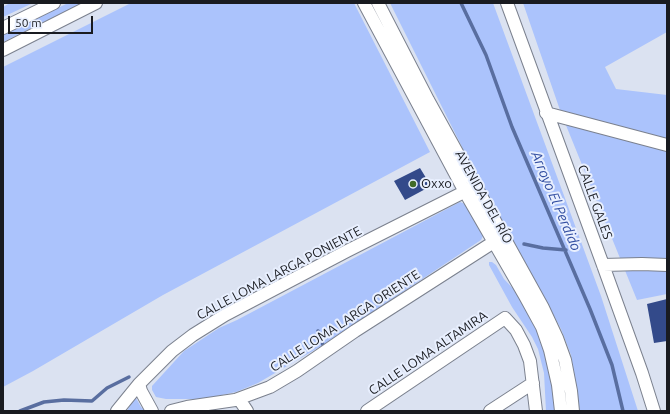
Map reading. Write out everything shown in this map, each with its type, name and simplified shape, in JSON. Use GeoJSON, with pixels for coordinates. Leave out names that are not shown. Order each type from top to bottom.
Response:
{"type":"FeatureCollection","features":[{"type":"Feature","properties":{"kind":"street"},"geometry":{"type":"LineString","coordinates":[[3,28],[54,3]]}},
{"type":"Feature","properties":{"kind":"street"},"geometry":{"type":"LineString","coordinates":[[3,50],[96,3]]}},
{"type":"Feature","properties":{"kind":"street","name":"AVENIDA DEL RÍO"},"geometry":{"type":"LineString","coordinates":[[364,3],[498,239],[543,308],[557,338],[564,360],[571,391],[573,411]]}},
{"type":"Feature","properties":{"kind":"street","name":"AVENIDA DEL RÍO"},"geometry":{"type":"LineString","coordinates":[[378,3],[428,100],[470,189]]}},
{"type":"Feature","properties":{"kind":"street","name":"CALLE GALES"},"geometry":{"type":"LineString","coordinates":[[507,3],[546,113],[604,265],[654,411]]}},
{"type":"Feature","properties":{"kind":"street"},"geometry":{"type":"LineString","coordinates":[[546,113],[667,145]]}},
{"type":"Feature","properties":{"kind":"street","name":"CALLE LOMA LARGA PONIENTE"},"geometry":{"type":"LineString","coordinates":[[117,411],[139,384],[172,351],[193,335],[225,315],[470,189]]}},
{"type":"Feature","properties":{"kind":"street","name":"AVENIDA DEL RÍO"},"geometry":{"type":"LineString","coordinates":[[498,239],[525,296],[542,327],[550,350],[558,385],[561,411]]}},
{"type":"Feature","properties":{"kind":"street","name":"CALLE LOMA LARGA ORIENTE"},"geometry":{"type":"LineString","coordinates":[[171,411],[239,399],[270,387],[297,371],[498,239]]}},
{"type":"Feature","properties":{"kind":"street"},"geometry":{"type":"LineString","coordinates":[[604,265],[667,265]]}},
{"type":"Feature","properties":{"kind":"street","name":"CALLE LOMA ALTAMIRA"},"geometry":{"type":"LineString","coordinates":[[367,411],[505,318],[516,330],[524,345],[530,361],[533,383]]}},
{"type":"Feature","properties":{"kind":"street"},"geometry":{"type":"LineString","coordinates":[[490,411],[533,383],[536,411]]}},
{"type":"Feature","properties":{"kind":"street"},"geometry":{"type":"LineString","coordinates":[[139,384],[141,391],[152,411]]}},
{"type":"Feature","properties":{"kind":"street"},"geometry":{"type":"LineString","coordinates":[[239,399],[247,411]]}},
{"type":"Feature","properties":{"kind":"shaded area"},"geometry":{"type":"Polygon","coordinates":[[[10,3],[33,3],[3,17],[3,7],[10,3]]]}},
{"type":"Feature","properties":{"kind":"shaded area"},"geometry":{"type":"Polygon","coordinates":[[[68,3],[82,3],[3,42],[3,35],[68,3]]]}},
{"type":"Feature","properties":{"kind":"shaded area"},"geometry":{"type":"Polygon","coordinates":[[[131,3],[354,3],[430,152],[163,295],[3,387],[3,67],[131,3]]]}},
{"type":"Feature","properties":{"kind":"shaded area"},"geometry":{"type":"Polygon","coordinates":[[[390,3],[493,3],[601,296],[638,411],[578,411],[571,355],[561,329],[468,159],[390,3]]]}},
{"type":"Feature","properties":{"kind":"shaded area"},"geometry":{"type":"Polygon","coordinates":[[[523,3],[667,3],[667,32],[605,67],[616,89],[667,95],[667,294],[637,300],[561,113],[523,3]]]}},
{"type":"Feature","properties":{"kind":"shaded area"},"geometry":{"type":"Polygon","coordinates":[[[460,202],[468,205],[483,236],[481,240],[323,345],[258,383],[236,392],[203,399],[166,399],[156,397],[152,390],[152,386],[184,351],[219,328],[237,320],[460,202]]]}},
{"type":"Feature","properties":{"kind":"shaded area"},"geometry":{"type":"Polygon","coordinates":[[[489,262],[496,265],[504,279],[523,299],[542,335],[558,411],[546,411],[544,373],[538,349],[532,337],[512,307],[489,265],[489,262]]]}},
{"type":"Feature","properties":{"kind":"shaded area"},"geometry":{"type":"Polygon","coordinates":[[[136,398],[141,407],[146,411],[127,411],[133,400],[136,398]]]}},
{"type":"Feature","properties":{"kind":"building","name":"Oxxo"},"geometry":{"type":"Polygon","coordinates":[[[420,168],[431,186],[405,200],[394,181],[420,168]]]}},
{"type":"Feature","properties":{"kind":"building"},"geometry":{"type":"Polygon","coordinates":[[[667,299],[667,341],[654,343],[647,304],[667,299]]]}},
{"type":"Feature","properties":{"kind":"waterway","name":"Arroyo El Perdido"},"geometry":{"type":"LineString","coordinates":[[461,3],[486,55],[512,127],[590,309],[612,365],[623,411]]}},
{"type":"Feature","properties":{"kind":"waterway"},"geometry":{"type":"LineString","coordinates":[[524,244],[543,248],[566,250]]}},
{"type":"Feature","properties":{"kind":"waterway"},"geometry":{"type":"LineString","coordinates":[[318,331],[323,345]]}},
{"type":"Feature","properties":{"kind":"waterway"},"geometry":{"type":"LineString","coordinates":[[20,411],[44,402],[64,400],[92,401],[107,388],[129,377]]}},
{"type":"Feature","properties":{"kind":"place","name":"Oxxo"},"geometry":{"type":"Point","coordinates":[413,184]}}]}
